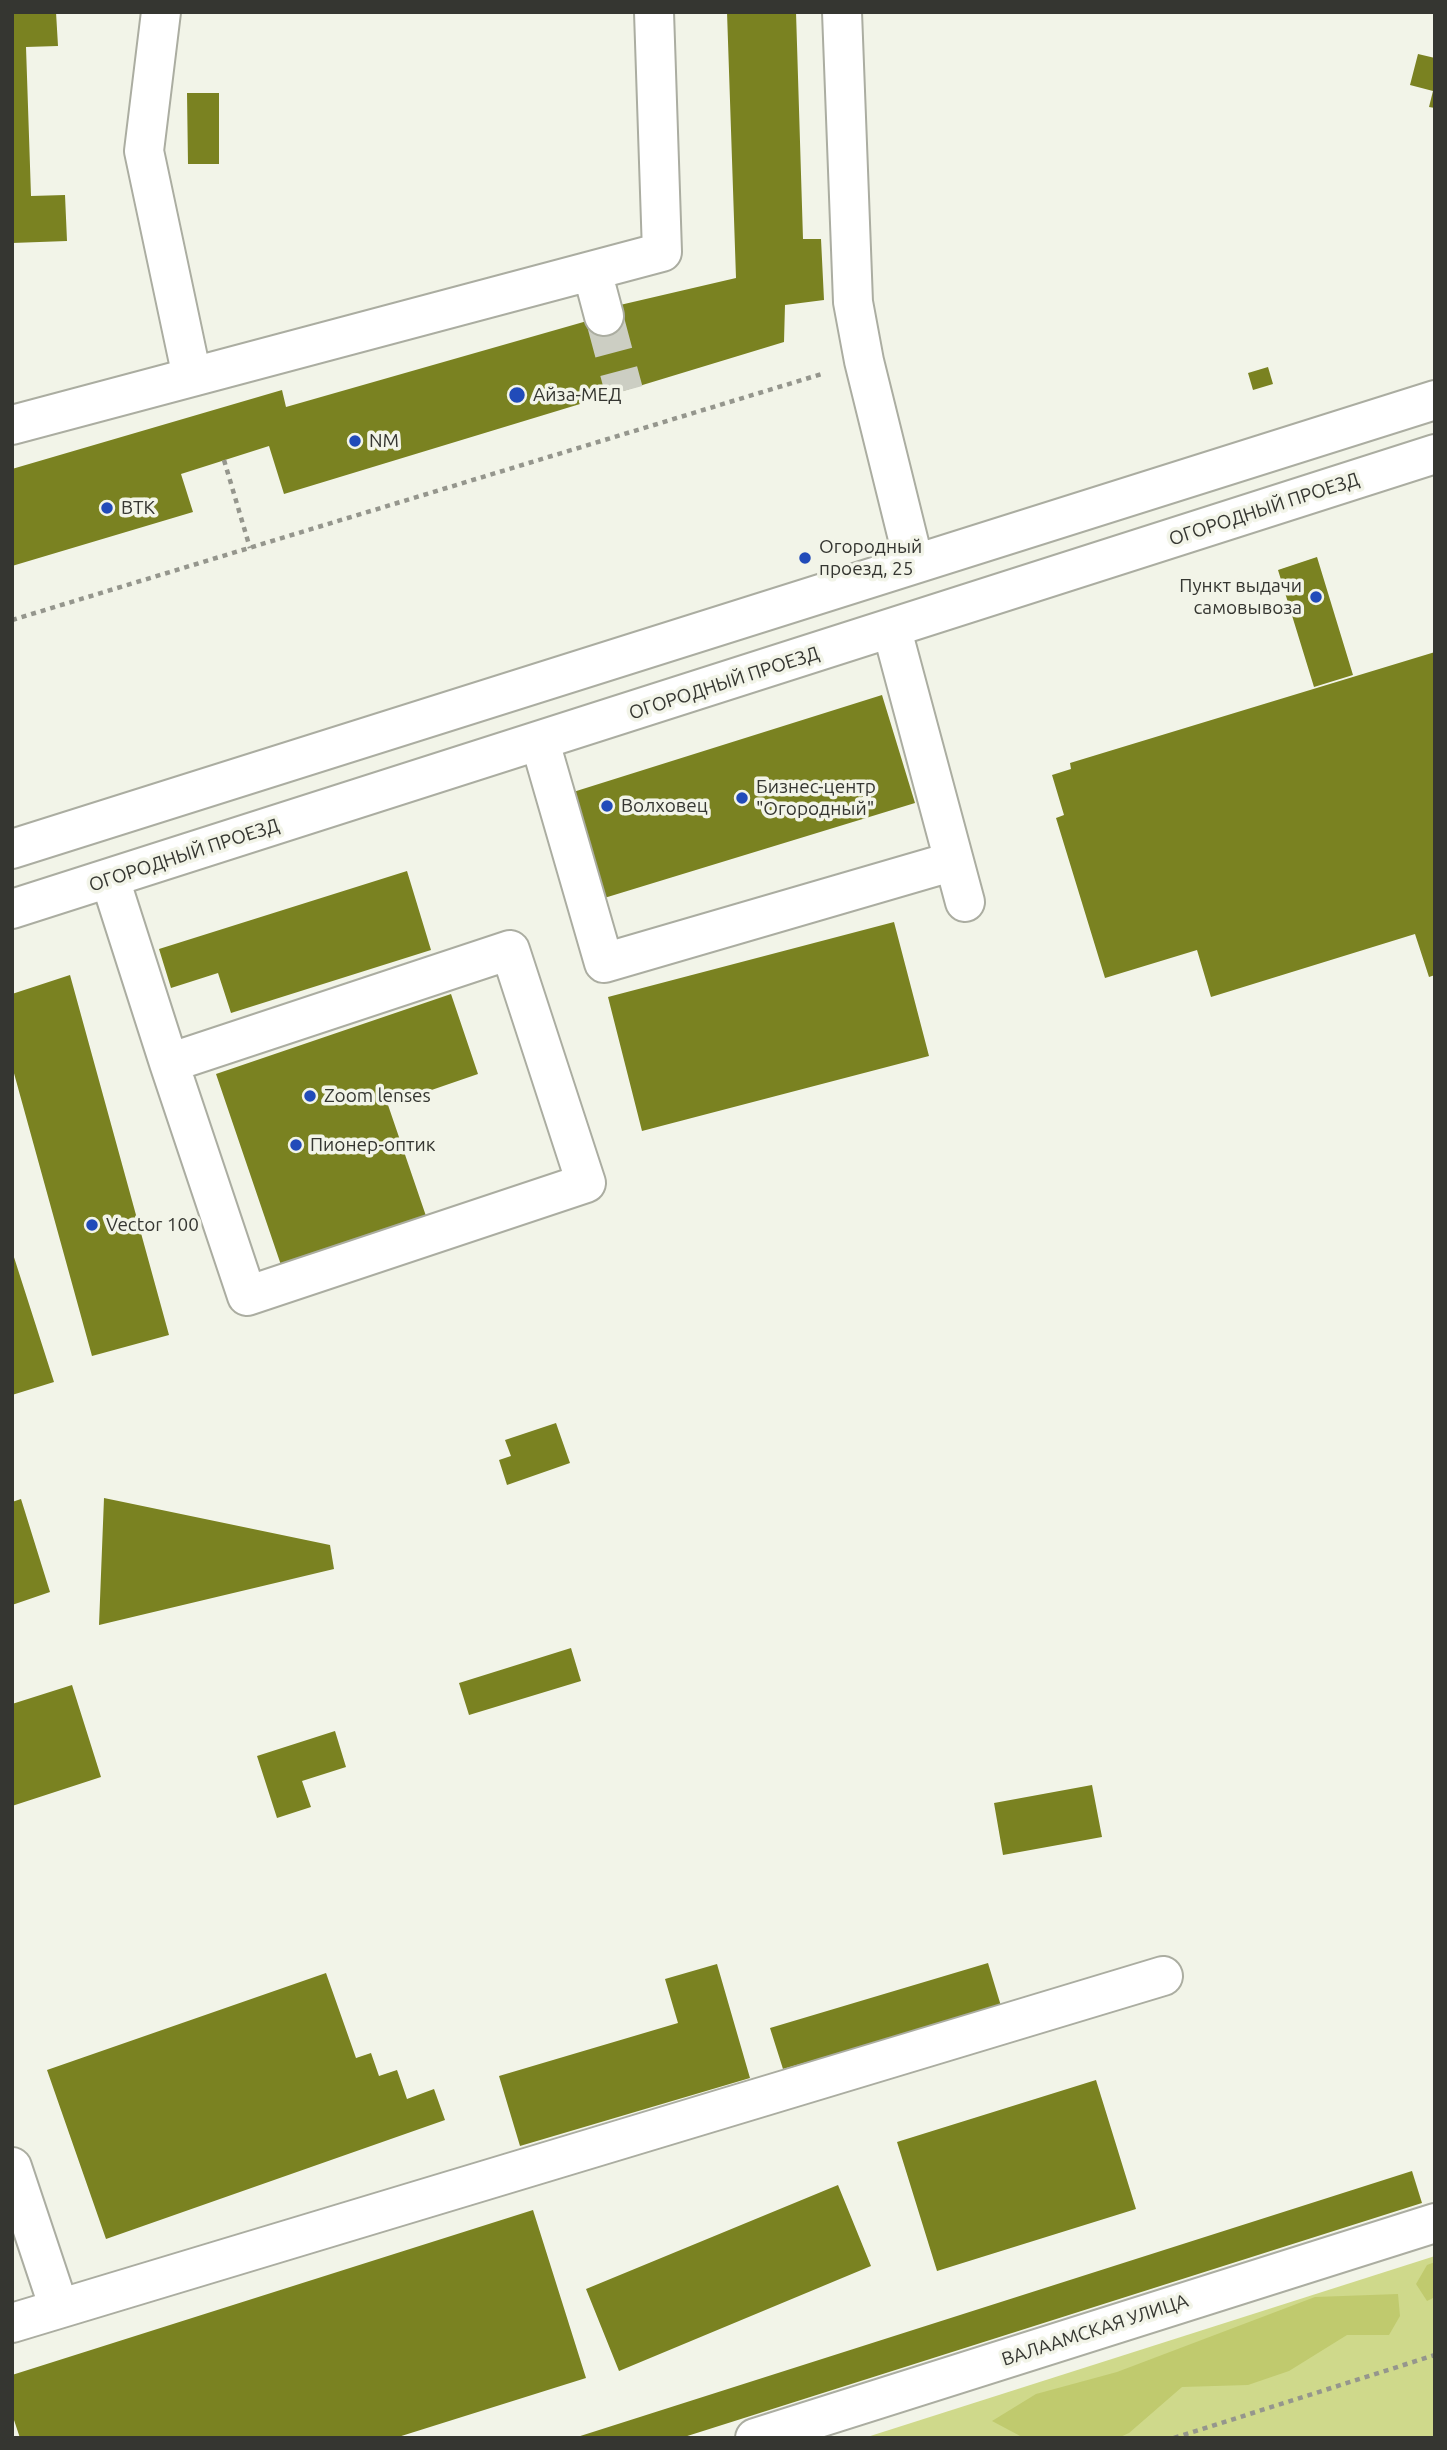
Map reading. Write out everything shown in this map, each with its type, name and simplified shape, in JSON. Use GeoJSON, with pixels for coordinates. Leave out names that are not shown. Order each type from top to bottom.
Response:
{"type":"FeatureCollection","features":[{"type":"Feature","properties":{"kind":"main road"},"geometry":{"type":"LineString","coordinates":[[161,12],[145,151],[192,377]]}},
{"type":"Feature","properties":{"kind":"main road"},"geometry":{"type":"LineString","coordinates":[[12,425],[662,252],[654,12]]}},
{"type":"Feature","properties":{"kind":"main road"},"geometry":{"type":"LineString","coordinates":[[842,12],[853,302],[864,361],[914,563]]}},
{"type":"Feature","properties":{"kind":"main road"},"geometry":{"type":"LineString","coordinates":[[592,271],[604,316]]}},
{"type":"Feature","properties":{"kind":"main road"},"geometry":{"type":"LineString","coordinates":[[12,849],[1435,400]]}},
{"type":"Feature","properties":{"kind":"main road","name":"ОГОРОДНЫЙ ПРОЕЗД"},"geometry":{"type":"LineString","coordinates":[[12,909],[1435,454]]}},
{"type":"Feature","properties":{"kind":"main road"},"geometry":{"type":"LineString","coordinates":[[892,629],[965,902]]}},
{"type":"Feature","properties":{"kind":"main road"},"geometry":{"type":"LineString","coordinates":[[540,742],[604,963],[954,861]]}},
{"type":"Feature","properties":{"kind":"main road"},"geometry":{"type":"LineString","coordinates":[[110,879],[169,1063],[247,1296],[586,1183],[510,950],[169,1063]]}},
{"type":"Feature","properties":{"kind":"main road"},"geometry":{"type":"LineString","coordinates":[[12,2323],[1163,1976]]}},
{"type":"Feature","properties":{"kind":"main road"},"geometry":{"type":"LineString","coordinates":[[12,2167],[59,2308]]}},
{"type":"Feature","properties":{"kind":"main road","name":"ВАЛААМСКАЯ УЛИЦА"},"geometry":{"type":"LineString","coordinates":[[755,2438],[1435,2222]]}},
{"type":"Feature","properties":{"kind":"path"},"geometry":{"type":"LineString","coordinates":[[12,620],[864,361]]}},
{"type":"Feature","properties":{"kind":"path"},"geometry":{"type":"LineString","coordinates":[[224,460],[250,548]]}},
{"type":"Feature","properties":{"kind":"path"},"geometry":{"type":"LineString","coordinates":[[1174,2438],[1435,2355]]}},
{"type":"Feature","properties":{"kind":"green space"},"geometry":{"type":"Polygon","coordinates":[[[1435,2256],[1435,2438],[864,2438],[1435,2256]]]}},
{"type":"Feature","properties":{"kind":"green space"},"geometry":{"type":"Polygon","coordinates":[[[1435,2262],[1435,2297],[1427,2301],[1416,2284],[1427,2265],[1435,2262]]]}},
{"type":"Feature","properties":{"kind":"green space"},"geometry":{"type":"Polygon","coordinates":[[[1398,2294],[1400,2316],[1389,2335],[1347,2335],[1289,2371],[1248,2385],[1182,2387],[1129,2433],[1118,2438],[1024,2438],[992,2421],[1036,2394],[1117,2372],[1315,2297],[1398,2294]]]}},
{"type":"Feature","properties":{"kind":"building"},"geometry":{"type":"Polygon","coordinates":[[[12,12],[56,12],[58,46],[26,47],[31,196],[65,195],[67,241],[12,243],[12,12]]]}},
{"type":"Feature","properties":{"kind":"building"},"geometry":{"type":"Polygon","coordinates":[[[727,12],[796,12],[803,239],[821,239],[824,300],[785,305],[784,342],[284,494],[269,446],[181,474],[193,512],[12,566],[12,469],[282,390],[286,407],[622,311],[620,305],[736,278],[727,12]]]}},
{"type":"Feature","properties":{"kind":"building"},"geometry":{"type":"Polygon","coordinates":[[[1418,54],[1435,58],[1435,108],[1429,107],[1433,91],[1410,85],[1418,54]]]}},
{"type":"Feature","properties":{"kind":"building"},"geometry":{"type":"Polygon","coordinates":[[[187,93],[219,93],[219,164],[188,164],[187,93]]]}},
{"type":"Feature","properties":{"kind":"building"},"geometry":{"type":"Polygon","coordinates":[[[1268,367],[1273,384],[1253,390],[1248,373],[1268,367]]]}},
{"type":"Feature","properties":{"kind":"building"},"geometry":{"type":"Polygon","coordinates":[[[1317,557],[1353,675],[1314,687],[1278,570],[1317,557]]]}},
{"type":"Feature","properties":{"kind":"building"},"geometry":{"type":"Polygon","coordinates":[[[1435,652],[1435,975],[1429,977],[1415,934],[1211,997],[1197,950],[1105,978],[1056,818],[1064,815],[1052,775],[1071,769],[1070,763],[1435,652]]]}},
{"type":"Feature","properties":{"kind":"building","name":"Бизнес-центр \"Огородный\""},"geometry":{"type":"Polygon","coordinates":[[[882,695],[915,803],[601,899],[570,793],[882,695]]]}},
{"type":"Feature","properties":{"kind":"building"},"geometry":{"type":"Polygon","coordinates":[[[407,871],[431,950],[231,1013],[218,973],[171,988],[159,949],[407,871]]]}},
{"type":"Feature","properties":{"kind":"building"},"geometry":{"type":"Polygon","coordinates":[[[894,922],[929,1056],[642,1131],[608,997],[894,922]]]}},
{"type":"Feature","properties":{"kind":"building"},"geometry":{"type":"Polygon","coordinates":[[[70,975],[169,1335],[92,1356],[12,1066],[12,994],[70,975]]]}},
{"type":"Feature","properties":{"kind":"building"},"geometry":{"type":"Polygon","coordinates":[[[451,994],[478,1074],[388,1105],[426,1216],[281,1265],[216,1074],[451,994]]]}},
{"type":"Feature","properties":{"kind":"building"},"geometry":{"type":"Polygon","coordinates":[[[12,1251],[54,1382],[12,1395],[12,1251]]]}},
{"type":"Feature","properties":{"kind":"building"},"geometry":{"type":"Polygon","coordinates":[[[556,1423],[570,1463],[507,1485],[499,1460],[511,1456],[505,1440],[556,1423]]]}},
{"type":"Feature","properties":{"kind":"building"},"geometry":{"type":"Polygon","coordinates":[[[104,1498],[330,1545],[334,1569],[99,1625],[104,1498]]]}},
{"type":"Feature","properties":{"kind":"building"},"geometry":{"type":"Polygon","coordinates":[[[21,1499],[50,1592],[12,1605],[12,1502],[21,1499]]]}},
{"type":"Feature","properties":{"kind":"building"},"geometry":{"type":"Polygon","coordinates":[[[571,1648],[581,1681],[469,1715],[459,1683],[571,1648]]]}},
{"type":"Feature","properties":{"kind":"building"},"geometry":{"type":"Polygon","coordinates":[[[72,1685],[101,1777],[12,1806],[12,1704],[72,1685]]]}},
{"type":"Feature","properties":{"kind":"building"},"geometry":{"type":"Polygon","coordinates":[[[335,1731],[346,1767],[302,1781],[311,1807],[277,1818],[257,1756],[335,1731]]]}},
{"type":"Feature","properties":{"kind":"building"},"geometry":{"type":"Polygon","coordinates":[[[1092,1785],[1102,1837],[1003,1855],[994,1803],[1092,1785]]]}},
{"type":"Feature","properties":{"kind":"building"},"geometry":{"type":"Polygon","coordinates":[[[988,1963],[1001,2006],[783,2069],[770,2028],[988,1963]]]}},
{"type":"Feature","properties":{"kind":"building"},"geometry":{"type":"Polygon","coordinates":[[[717,1964],[750,2078],[520,2146],[499,2076],[678,2023],[665,1979],[717,1964]]]}},
{"type":"Feature","properties":{"kind":"building"},"geometry":{"type":"Polygon","coordinates":[[[326,1973],[356,2058],[371,2053],[379,2076],[397,2070],[407,2099],[434,2089],[445,2120],[106,2239],[47,2070],[326,1973]]]}},
{"type":"Feature","properties":{"kind":"building"},"geometry":{"type":"Polygon","coordinates":[[[1096,2080],[1136,2209],[937,2271],[897,2142],[1096,2080]]]}},
{"type":"Feature","properties":{"kind":"building"},"geometry":{"type":"Polygon","coordinates":[[[1412,2171],[1422,2203],[681,2438],[574,2438],[1412,2171]]]}},
{"type":"Feature","properties":{"kind":"building"},"geometry":{"type":"Polygon","coordinates":[[[838,2185],[871,2266],[619,2371],[586,2289],[838,2185]]]}},
{"type":"Feature","properties":{"kind":"building"},"geometry":{"type":"Polygon","coordinates":[[[533,2210],[586,2378],[395,2438],[20,2438],[12,2414],[12,2375],[533,2210]]]}},
{"type":"Feature","properties":{"kind":"tunnel"},"geometry":{"type":"LineString","coordinates":[[604,316],[624,391]]}},
{"type":"Feature","properties":{"kind":"place","name":"Айза-МЕД"},"geometry":{"type":"Point","coordinates":[517,395]}},
{"type":"Feature","properties":{"kind":"place","name":"NM"},"geometry":{"type":"Point","coordinates":[355,441]}},
{"type":"Feature","properties":{"kind":"place","name":"ВТК"},"geometry":{"type":"Point","coordinates":[107,508]}},
{"type":"Feature","properties":{"kind":"place","name":"Огородный проезд, 25"},"geometry":{"type":"Point","coordinates":[805,558]}},
{"type":"Feature","properties":{"kind":"place","name":"Пункт выдачи самовывоза"},"geometry":{"type":"Point","coordinates":[1316,597]}},
{"type":"Feature","properties":{"kind":"place","name":"Бизнес-центр \"Огородный\""},"geometry":{"type":"Point","coordinates":[742,798]}},
{"type":"Feature","properties":{"kind":"place","name":"Волховец"},"geometry":{"type":"Point","coordinates":[607,806]}},
{"type":"Feature","properties":{"kind":"place","name":"Zoom lenses"},"geometry":{"type":"Point","coordinates":[310,1096]}},
{"type":"Feature","properties":{"kind":"place","name":"Пионер-оптик"},"geometry":{"type":"Point","coordinates":[296,1145]}},
{"type":"Feature","properties":{"kind":"place","name":"Vector 100"},"geometry":{"type":"Point","coordinates":[92,1225]}}]}
